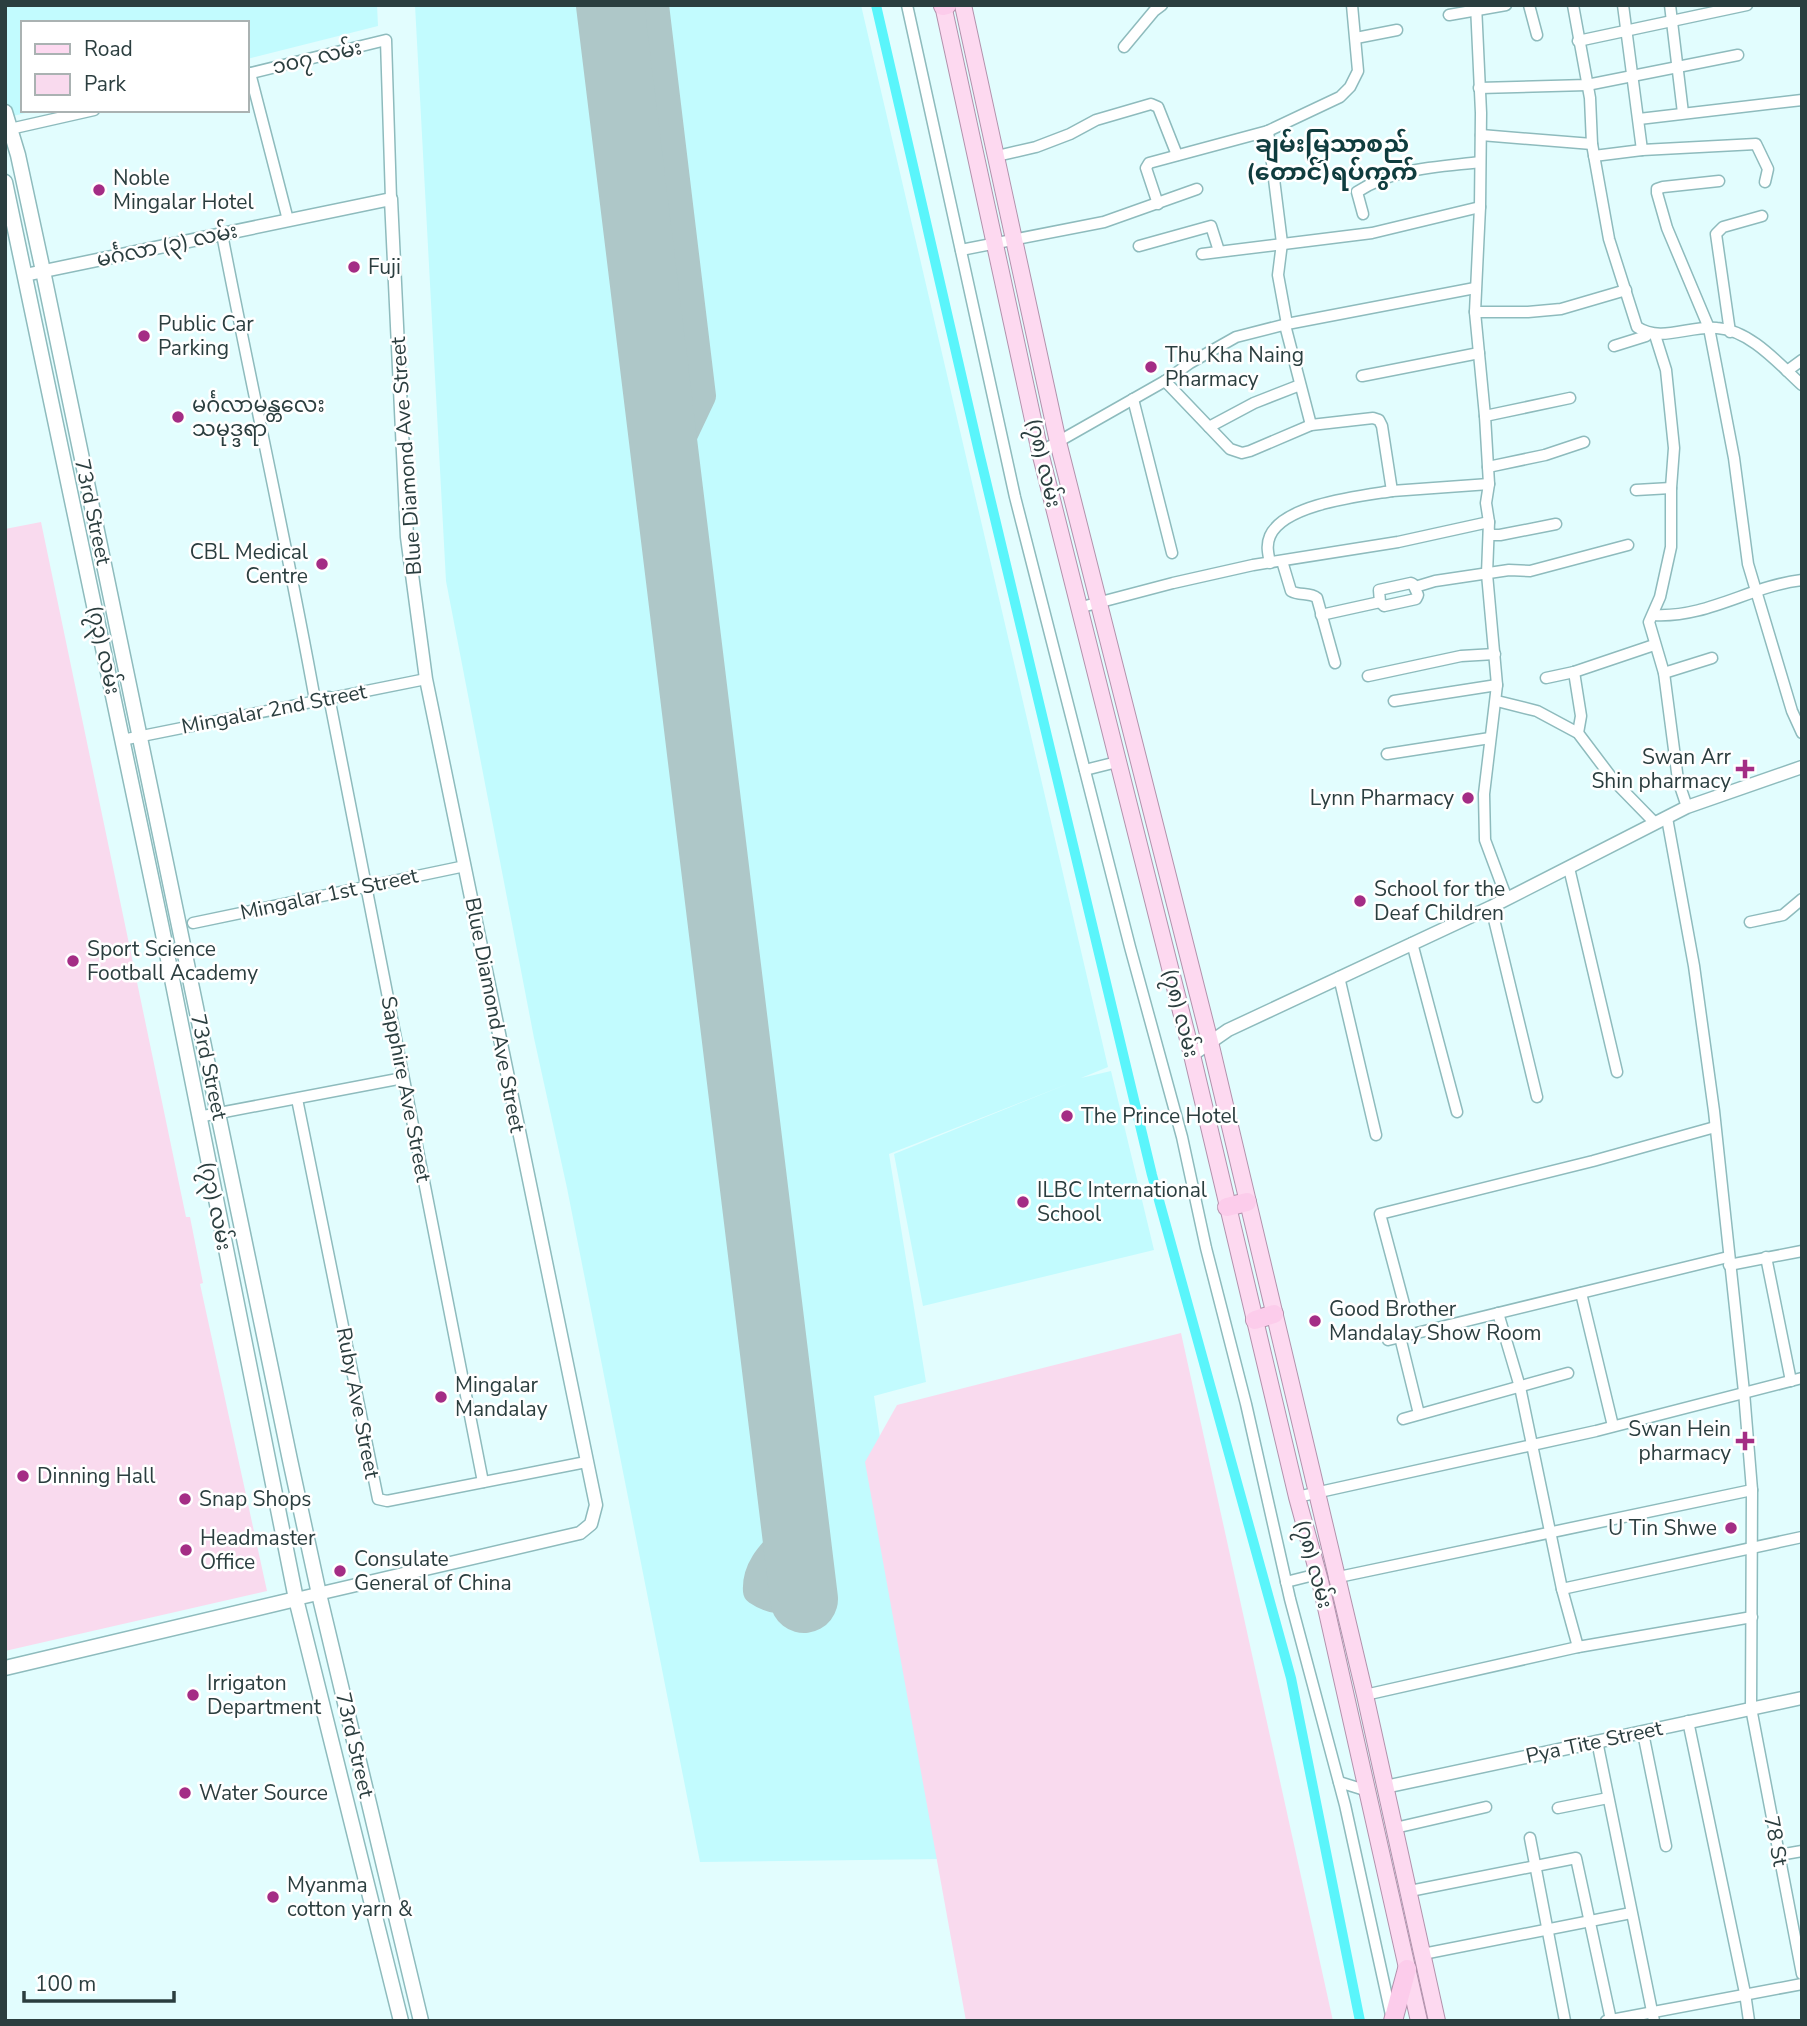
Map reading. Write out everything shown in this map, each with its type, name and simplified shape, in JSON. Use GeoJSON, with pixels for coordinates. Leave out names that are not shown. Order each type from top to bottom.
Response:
{"type":"FeatureCollection","features":[{"type":"Feature","properties":{"kind":"highway"},"geometry":{"type":"LineString","coordinates":[[1227,1208],[1247,1202]]}},
{"type":"Feature","properties":{"kind":"highway"},"geometry":{"type":"LineString","coordinates":[[1255,1320],[1274,1314]]}},
{"type":"Feature","properties":{"kind":"highway"},"geometry":{"type":"LineString","coordinates":[[1393,2021],[1401,2000],[1407,1969]]}},
{"type":"Feature","properties":{"kind":"main road","name":"(၇၈) လမ်း"},"geometry":{"type":"LineString","coordinates":[[944,5],[1040,452],[1192,1055],[1297,1497],[1319,1578],[1419,2021]]}},
{"type":"Feature","properties":{"kind":"main road","name":"(၇၈) လမ်း"},"geometry":{"type":"LineString","coordinates":[[963,5],[1058,442],[1210,1042],[1338,1578],[1437,2021]]}},
{"type":"Feature","properties":{"kind":"main road","name":"73rd Street"},"geometry":{"type":"LineString","coordinates":[[5,112],[8,130],[18,155],[43,271],[319,1594],[421,2021]]}},
{"type":"Feature","properties":{"kind":"main road","name":"(၇၃) လမ်း"},"geometry":{"type":"LineString","coordinates":[[5,182],[122,740],[296,1599],[401,2021]]}},
{"type":"Feature","properties":{"kind":"main road"},"geometry":{"type":"LineString","coordinates":[[268,1464],[290,1460]]}},
{"type":"Feature","properties":{"kind":"main road"},"geometry":{"type":"LineString","coordinates":[[5,1668],[296,1599]]}},
{"type":"Feature","properties":{"kind":"street"},"geometry":{"type":"LineString","coordinates":[[907,5],[1015,497],[1130,947],[1182,1137],[1286,1582],[1339,1782],[1393,2021]]}},
{"type":"Feature","properties":{"kind":"street"},"geometry":{"type":"LineString","coordinates":[[1124,47],[1162,5]]}},
{"type":"Feature","properties":{"kind":"street"},"geometry":{"type":"LineString","coordinates":[[1157,204],[1146,168],[1154,160],[1268,131],[1340,97],[1358,71],[1352,5]]}},
{"type":"Feature","properties":{"kind":"street"},"geometry":{"type":"LineString","coordinates":[[1449,15],[1476,8],[1506,5]]}},
{"type":"Feature","properties":{"kind":"street"},"geometry":{"type":"LineString","coordinates":[[1529,5],[1537,35]]}},
{"type":"Feature","properties":{"kind":"street"},"geometry":{"type":"LineString","coordinates":[[1573,5],[1590,98],[1592,144],[1609,239],[1637,327],[1652,334],[1666,370],[1674,447],[1671,547],[1654,615],[1649,622],[1664,673],[1678,780],[1686,807]]}},
{"type":"Feature","properties":{"kind":"street"},"geometry":{"type":"LineString","coordinates":[[1623,5],[1642,150]]}},
{"type":"Feature","properties":{"kind":"street"},"geometry":{"type":"LineString","coordinates":[[1670,5],[1683,113]]}},
{"type":"Feature","properties":{"kind":"street"},"geometry":{"type":"LineString","coordinates":[[1578,41],[1747,5]]}},
{"type":"Feature","properties":{"kind":"street"},"geometry":{"type":"LineString","coordinates":[[1476,8],[1481,135],[1475,312],[1485,416],[1489,484],[1486,503],[1489,527],[1487,574],[1497,685],[1484,794],[1485,840],[1507,899]]}},
{"type":"Feature","properties":{"kind":"street"},"geometry":{"type":"LineString","coordinates":[[1356,38],[1397,30]]}},
{"type":"Feature","properties":{"kind":"street","name":"၁၀၇ လမ်း"},"geometry":{"type":"LineString","coordinates":[[248,73],[386,40],[391,199]]}},
{"type":"Feature","properties":{"kind":"street"},"geometry":{"type":"LineString","coordinates":[[1479,88],[1587,85],[1738,55]]}},
{"type":"Feature","properties":{"kind":"street"},"geometry":{"type":"LineString","coordinates":[[248,73],[288,220]]}},
{"type":"Feature","properties":{"kind":"street"},"geometry":{"type":"LineString","coordinates":[[1639,118],[1802,100]]}},
{"type":"Feature","properties":{"kind":"street"},"geometry":{"type":"LineString","coordinates":[[997,156],[1036,147],[1096,120],[1151,104],[1158,107],[1177,155]]}},
{"type":"Feature","properties":{"kind":"street"},"geometry":{"type":"LineString","coordinates":[[8,130],[85,112]]}},
{"type":"Feature","properties":{"kind":"street"},"geometry":{"type":"LineString","coordinates":[[1268,131],[1282,243],[1278,275],[1286,324],[1311,425]]}},
{"type":"Feature","properties":{"kind":"street"},"geometry":{"type":"LineString","coordinates":[[1481,135],[1592,144]]}},
{"type":"Feature","properties":{"kind":"street"},"geometry":{"type":"LineString","coordinates":[[1594,156],[1642,150],[1756,144],[1768,169],[1765,182]]}},
{"type":"Feature","properties":{"kind":"street"},"geometry":{"type":"LineString","coordinates":[[1363,214],[1357,192],[1372,182],[1419,169],[1480,162]]}},
{"type":"Feature","properties":{"kind":"street"},"geometry":{"type":"LineString","coordinates":[[1719,181],[1663,187],[1657,189],[1657,193],[1667,228],[1709,328],[1734,458],[1748,564],[1792,711],[1802,733]]}},
{"type":"Feature","properties":{"kind":"street"},"geometry":{"type":"LineString","coordinates":[[961,250],[1104,222],[1197,189]]}},
{"type":"Feature","properties":{"kind":"street","name":"မင်္ဂလာ (၃) လမ်း"},"geometry":{"type":"LineString","coordinates":[[25,275],[391,199]]}},
{"type":"Feature","properties":{"kind":"street","name":"Blue Diamond Ave Street"},"geometry":{"type":"LineString","coordinates":[[296,1599],[580,1534],[591,1524],[596,1505],[426,679],[407,537],[391,199]]}},
{"type":"Feature","properties":{"kind":"street"},"geometry":{"type":"LineString","coordinates":[[1202,254],[1372,233],[1480,207]]}},
{"type":"Feature","properties":{"kind":"street"},"geometry":{"type":"LineString","coordinates":[[1730,332],[1716,234],[1723,227],[1762,216]]}},
{"type":"Feature","properties":{"kind":"street"},"geometry":{"type":"LineString","coordinates":[[1139,246],[1211,226],[1219,251]]}},
{"type":"Feature","properties":{"kind":"street"},"geometry":{"type":"LineString","coordinates":[[222,234],[315,700]]}},
{"type":"Feature","properties":{"kind":"street"},"geometry":{"type":"LineString","coordinates":[[1040,452],[1236,337],[1286,324],[1475,288]]}},
{"type":"Feature","properties":{"kind":"street"},"geometry":{"type":"LineString","coordinates":[[1475,312],[1560,309],[1626,290]]}},
{"type":"Feature","properties":{"kind":"street"},"geometry":{"type":"LineString","coordinates":[[1614,346],[1652,334],[1720,328],[1747,338],[1802,385]]}},
{"type":"Feature","properties":{"kind":"street"},"geometry":{"type":"LineString","coordinates":[[1362,376],[1479,353]]}},
{"type":"Feature","properties":{"kind":"street"},"geometry":{"type":"LineString","coordinates":[[1787,371],[1802,360]]}},
{"type":"Feature","properties":{"kind":"street"},"geometry":{"type":"LineString","coordinates":[[1165,381],[1230,449],[1242,453],[1311,425],[1334,421],[1380,420],[1392,491]]}},
{"type":"Feature","properties":{"kind":"street"},"geometry":{"type":"LineString","coordinates":[[1209,427],[1254,403],[1300,385]]}},
{"type":"Feature","properties":{"kind":"street"},"geometry":{"type":"LineString","coordinates":[[1485,416],[1570,398]]}},
{"type":"Feature","properties":{"kind":"street"},"geometry":{"type":"LineString","coordinates":[[1133,399],[1172,552]]}},
{"type":"Feature","properties":{"kind":"street"},"geometry":{"type":"LineString","coordinates":[[1488,467],[1545,455],[1584,442]]}},
{"type":"Feature","properties":{"kind":"street"},"geometry":{"type":"LineString","coordinates":[[1270,563],[1267,546],[1271,533],[1288,519],[1336,500],[1392,491],[1489,484]]}},
{"type":"Feature","properties":{"kind":"street"},"geometry":{"type":"LineString","coordinates":[[1636,490],[1671,488]]}},
{"type":"Feature","properties":{"kind":"street"},"geometry":{"type":"LineString","coordinates":[[1489,527],[1492,535],[1556,524]]}},
{"type":"Feature","properties":{"kind":"street"},"geometry":{"type":"LineString","coordinates":[[1078,608],[1173,583],[1270,563],[1489,527]]}},
{"type":"Feature","properties":{"kind":"street"},"geometry":{"type":"LineString","coordinates":[[1415,587],[1435,581],[1509,570],[1530,571],[1628,545]]}},
{"type":"Feature","properties":{"kind":"street"},"geometry":{"type":"LineString","coordinates":[[1282,561],[1291,591],[1317,598],[1335,663]]}},
{"type":"Feature","properties":{"kind":"street"},"geometry":{"type":"LineString","coordinates":[[1654,615],[1700,612],[1755,591],[1802,580]]}},
{"type":"Feature","properties":{"kind":"street"},"geometry":{"type":"LineString","coordinates":[[1410,583],[1418,595],[1416,599],[1382,606],[1380,602],[1380,590],[1410,583]]}},
{"type":"Feature","properties":{"kind":"street"},"geometry":{"type":"LineString","coordinates":[[1321,615],[1380,602]]}},
{"type":"Feature","properties":{"kind":"street"},"geometry":{"type":"LineString","coordinates":[[1546,678],[1574,672],[1654,645]]}},
{"type":"Feature","properties":{"kind":"street"},"geometry":{"type":"LineString","coordinates":[[1368,676],[1440,660],[1495,654]]}},
{"type":"Feature","properties":{"kind":"street"},"geometry":{"type":"LineString","coordinates":[[1664,673],[1712,658]]}},
{"type":"Feature","properties":{"kind":"street"},"geometry":{"type":"LineString","coordinates":[[1574,672],[1581,716],[1578,733]]}},
{"type":"Feature","properties":{"kind":"street","name":"Mingalar 2nd Street"},"geometry":{"type":"LineString","coordinates":[[122,740],[426,679]]}},
{"type":"Feature","properties":{"kind":"street"},"geometry":{"type":"LineString","coordinates":[[1394,701],[1497,685]]}},
{"type":"Feature","properties":{"kind":"street","name":"Sapphire Ave Street"},"geometry":{"type":"LineString","coordinates":[[329,697],[483,1482]]}},
{"type":"Feature","properties":{"kind":"street"},"geometry":{"type":"LineString","coordinates":[[1497,701],[1537,711],[1578,733],[1615,782],[1661,820]]}},
{"type":"Feature","properties":{"kind":"street"},"geometry":{"type":"LineString","coordinates":[[1387,754],[1490,738]]}},
{"type":"Feature","properties":{"kind":"street"},"geometry":{"type":"LineString","coordinates":[[1085,771],[1117,762]]}},
{"type":"Feature","properties":{"kind":"street"},"geometry":{"type":"LineString","coordinates":[[1192,1055],[1228,1030],[1491,907],[1686,807],[1802,767]]}},
{"type":"Feature","properties":{"kind":"street","name":"78 St"},"geometry":{"type":"LineString","coordinates":[[1661,820],[1695,966],[1744,1392],[1752,1490],[1751,1708],[1802,1974]]}},
{"type":"Feature","properties":{"kind":"street","name":"Mingalar 1st Street"},"geometry":{"type":"LineString","coordinates":[[194,923],[464,866]]}},
{"type":"Feature","properties":{"kind":"street"},"geometry":{"type":"LineString","coordinates":[[1569,868],[1617,1072]]}},
{"type":"Feature","properties":{"kind":"street"},"geometry":{"type":"LineString","coordinates":[[1750,922],[1783,915],[1802,899]]}},
{"type":"Feature","properties":{"kind":"street"},"geometry":{"type":"LineString","coordinates":[[1491,907],[1537,1097]]}},
{"type":"Feature","properties":{"kind":"street"},"geometry":{"type":"LineString","coordinates":[[1412,943],[1457,1112]]}},
{"type":"Feature","properties":{"kind":"street"},"geometry":{"type":"LineString","coordinates":[[1339,977],[1376,1135]]}},
{"type":"Feature","properties":{"kind":"street"},"geometry":{"type":"LineString","coordinates":[[198,1117],[404,1078]]}},
{"type":"Feature","properties":{"kind":"street","name":"Ruby Ave Street"},"geometry":{"type":"LineString","coordinates":[[297,1099],[377,1497],[387,1501],[586,1462]]}},
{"type":"Feature","properties":{"kind":"street"},"geometry":{"type":"LineString","coordinates":[[1404,1304],[1380,1213],[1593,1161],[1715,1127]]}},
{"type":"Feature","properties":{"kind":"street"},"geometry":{"type":"LineString","coordinates":[[1419,1414],[1394,1339],[1581,1293],[1728,1261],[1802,1251]]}},
{"type":"Feature","properties":{"kind":"street"},"geometry":{"type":"LineString","coordinates":[[1297,1497],[1613,1426],[1796,1380],[1766,1257]]}},
{"type":"Feature","properties":{"kind":"street"},"geometry":{"type":"LineString","coordinates":[[1581,1293],[1613,1426]]}},
{"type":"Feature","properties":{"kind":"street"},"geometry":{"type":"LineString","coordinates":[[1498,1313],[1534,1444],[1562,1589],[1578,1647]]}},
{"type":"Feature","properties":{"kind":"street"},"geometry":{"type":"LineString","coordinates":[[1403,1419],[1568,1373]]}},
{"type":"Feature","properties":{"kind":"street"},"geometry":{"type":"LineString","coordinates":[[1286,1582],[1338,1578],[1752,1490]]}},
{"type":"Feature","properties":{"kind":"street"},"geometry":{"type":"LineString","coordinates":[[1562,1589],[1802,1537]]}},
{"type":"Feature","properties":{"kind":"street"},"geometry":{"type":"LineString","coordinates":[[1365,1695],[1578,1647],[1752,1617]]}},
{"type":"Feature","properties":{"kind":"street","name":"Pya Tite Street"},"geometry":{"type":"LineString","coordinates":[[1385,1787],[1802,1698]]}},
{"type":"Feature","properties":{"kind":"street"},"geometry":{"type":"LineString","coordinates":[[1688,1721],[1749,2021]]}},
{"type":"Feature","properties":{"kind":"street"},"geometry":{"type":"LineString","coordinates":[[1643,1732],[1666,1846]]}},
{"type":"Feature","properties":{"kind":"street"},"geometry":{"type":"LineString","coordinates":[[1597,1741],[1653,2016]]}},
{"type":"Feature","properties":{"kind":"street"},"geometry":{"type":"LineString","coordinates":[[1339,1782],[1368,1791]]}},
{"type":"Feature","properties":{"kind":"street"},"geometry":{"type":"LineString","coordinates":[[1558,1808],[1608,1798]]}},
{"type":"Feature","properties":{"kind":"street"},"geometry":{"type":"LineString","coordinates":[[1395,1828],[1486,1807]]}},
{"type":"Feature","properties":{"kind":"street"},"geometry":{"type":"LineString","coordinates":[[1530,1838],[1565,2021]]}},
{"type":"Feature","properties":{"kind":"street"},"geometry":{"type":"LineString","coordinates":[[1779,1856],[1802,1850]]}},
{"type":"Feature","properties":{"kind":"street"},"geometry":{"type":"LineString","coordinates":[[1409,1891],[1576,1858],[1609,2020],[1653,2016],[1745,1993],[1802,1984]]}},
{"type":"Feature","properties":{"kind":"street"},"geometry":{"type":"LineString","coordinates":[[1423,1954],[1631,1913]]}},
{"type":"Feature","properties":{"kind":"shaded area"},"geometry":{"type":"Polygon","coordinates":[[[5,5],[377,5],[378,26],[248,59],[248,21],[21,21],[21,112],[30,112],[5,118],[5,5]]]}},
{"type":"Feature","properties":{"kind":"shaded area"},"geometry":{"type":"Polygon","coordinates":[[[415,5],[861,5],[1108,1067],[1081,1078],[1111,1071],[1154,1250],[923,1306],[894,1154],[1070,1083],[889,1154],[926,1382],[874,1396],[941,1859],[700,1862],[567,1188],[534,1038],[446,581],[415,5]]]}},
{"type":"Feature","properties":{"kind":"green space"},"geometry":{"type":"Polygon","coordinates":[[[41,522],[267,1591],[5,1651],[5,529],[41,522]]]}},
{"type":"Feature","properties":{"kind":"green space"},"geometry":{"type":"Polygon","coordinates":[[[1181,1333],[1333,2021],[966,2021],[865,1462],[897,1405],[1181,1333]]]}},
{"type":"Feature","properties":{"kind":"waterway"},"geometry":{"type":"LineString","coordinates":[[876,5],[979,452],[1152,1175],[1291,1678],[1360,2021]]}},
{"type":"Feature","properties":{"kind":"taxiway"},"geometry":{"type":"LineString","coordinates":[[655,5],[702,396],[667,470]]}},
{"type":"Feature","properties":{"kind":"taxiway"},"geometry":{"type":"LineString","coordinates":[[795,1528],[764,1564],[757,1581],[757,1591],[774,1599],[804,1599]]}},
{"type":"Feature","properties":{"kind":"runway"},"geometry":{"type":"LineString","coordinates":[[610,5],[804,1599]]}},
{"type":"Feature","properties":{"kind":"place","name":"Noble Mingalar Hotel"},"geometry":{"type":"Point","coordinates":[99,190]}},
{"type":"Feature","properties":{"kind":"place","name":"Fuji"},"geometry":{"type":"Point","coordinates":[354,267]}},
{"type":"Feature","properties":{"kind":"place","name":"Public Car Parking"},"geometry":{"type":"Point","coordinates":[144,336]}},
{"type":"Feature","properties":{"kind":"place","name":"Thu Kha Naing Pharmacy"},"geometry":{"type":"Point","coordinates":[1151,367]}},
{"type":"Feature","properties":{"kind":"place","name":"မင်္ဂလာမန္တလေး သမုဒ္ဒရာ"},"geometry":{"type":"Point","coordinates":[178,417]}},
{"type":"Feature","properties":{"kind":"place","name":"CBL Medical Centre"},"geometry":{"type":"Point","coordinates":[322,564]}},
{"type":"Feature","properties":{"kind":"place","name":"Swan Arr Shin pharmacy"},"geometry":{"type":"Point","coordinates":[1745,769]}},
{"type":"Feature","properties":{"kind":"place","name":"Lynn Pharmacy"},"geometry":{"type":"Point","coordinates":[1468,798]}},
{"type":"Feature","properties":{"kind":"place","name":"School for the Deaf Children"},"geometry":{"type":"Point","coordinates":[1360,901]}},
{"type":"Feature","properties":{"kind":"place","name":"Sport Science Football Academy"},"geometry":{"type":"Point","coordinates":[73,961]}},
{"type":"Feature","properties":{"kind":"place","name":"The Prince Hotel"},"geometry":{"type":"Point","coordinates":[1067,1116]}},
{"type":"Feature","properties":{"kind":"place","name":"ILBC International School"},"geometry":{"type":"Point","coordinates":[1023,1202]}},
{"type":"Feature","properties":{"kind":"place","name":"Good Brother Mandalay Show Room"},"geometry":{"type":"Point","coordinates":[1315,1321]}},
{"type":"Feature","properties":{"kind":"place","name":"Mingalar Mandalay"},"geometry":{"type":"Point","coordinates":[441,1397]}},
{"type":"Feature","properties":{"kind":"place","name":"Swan Hein pharmacy"},"geometry":{"type":"Point","coordinates":[1745,1441]}},
{"type":"Feature","properties":{"kind":"place","name":"Dinning Hall"},"geometry":{"type":"Point","coordinates":[23,1476]}},
{"type":"Feature","properties":{"kind":"place","name":"Snap Shops"},"geometry":{"type":"Point","coordinates":[185,1499]}},
{"type":"Feature","properties":{"kind":"place","name":"U Tin Shwe"},"geometry":{"type":"Point","coordinates":[1731,1528]}},
{"type":"Feature","properties":{"kind":"place","name":"Headmaster Office"},"geometry":{"type":"Point","coordinates":[186,1550]}},
{"type":"Feature","properties":{"kind":"place","name":"Consulate General of China"},"geometry":{"type":"Point","coordinates":[340,1571]}},
{"type":"Feature","properties":{"kind":"place","name":"Irrigaton Department"},"geometry":{"type":"Point","coordinates":[193,1695]}},
{"type":"Feature","properties":{"kind":"place","name":"Water Source"},"geometry":{"type":"Point","coordinates":[185,1793]}},
{"type":"Feature","properties":{"kind":"place","name":"Myanma cotton yarn &"},"geometry":{"type":"Point","coordinates":[273,1897]}},
{"type":"Feature","properties":{"kind":"district","name":"ချမ်းမြသာစည် (တောင်)ရပ်ကွက်"},"geometry":{"type":"Point","coordinates":[1332,158]}}]}
